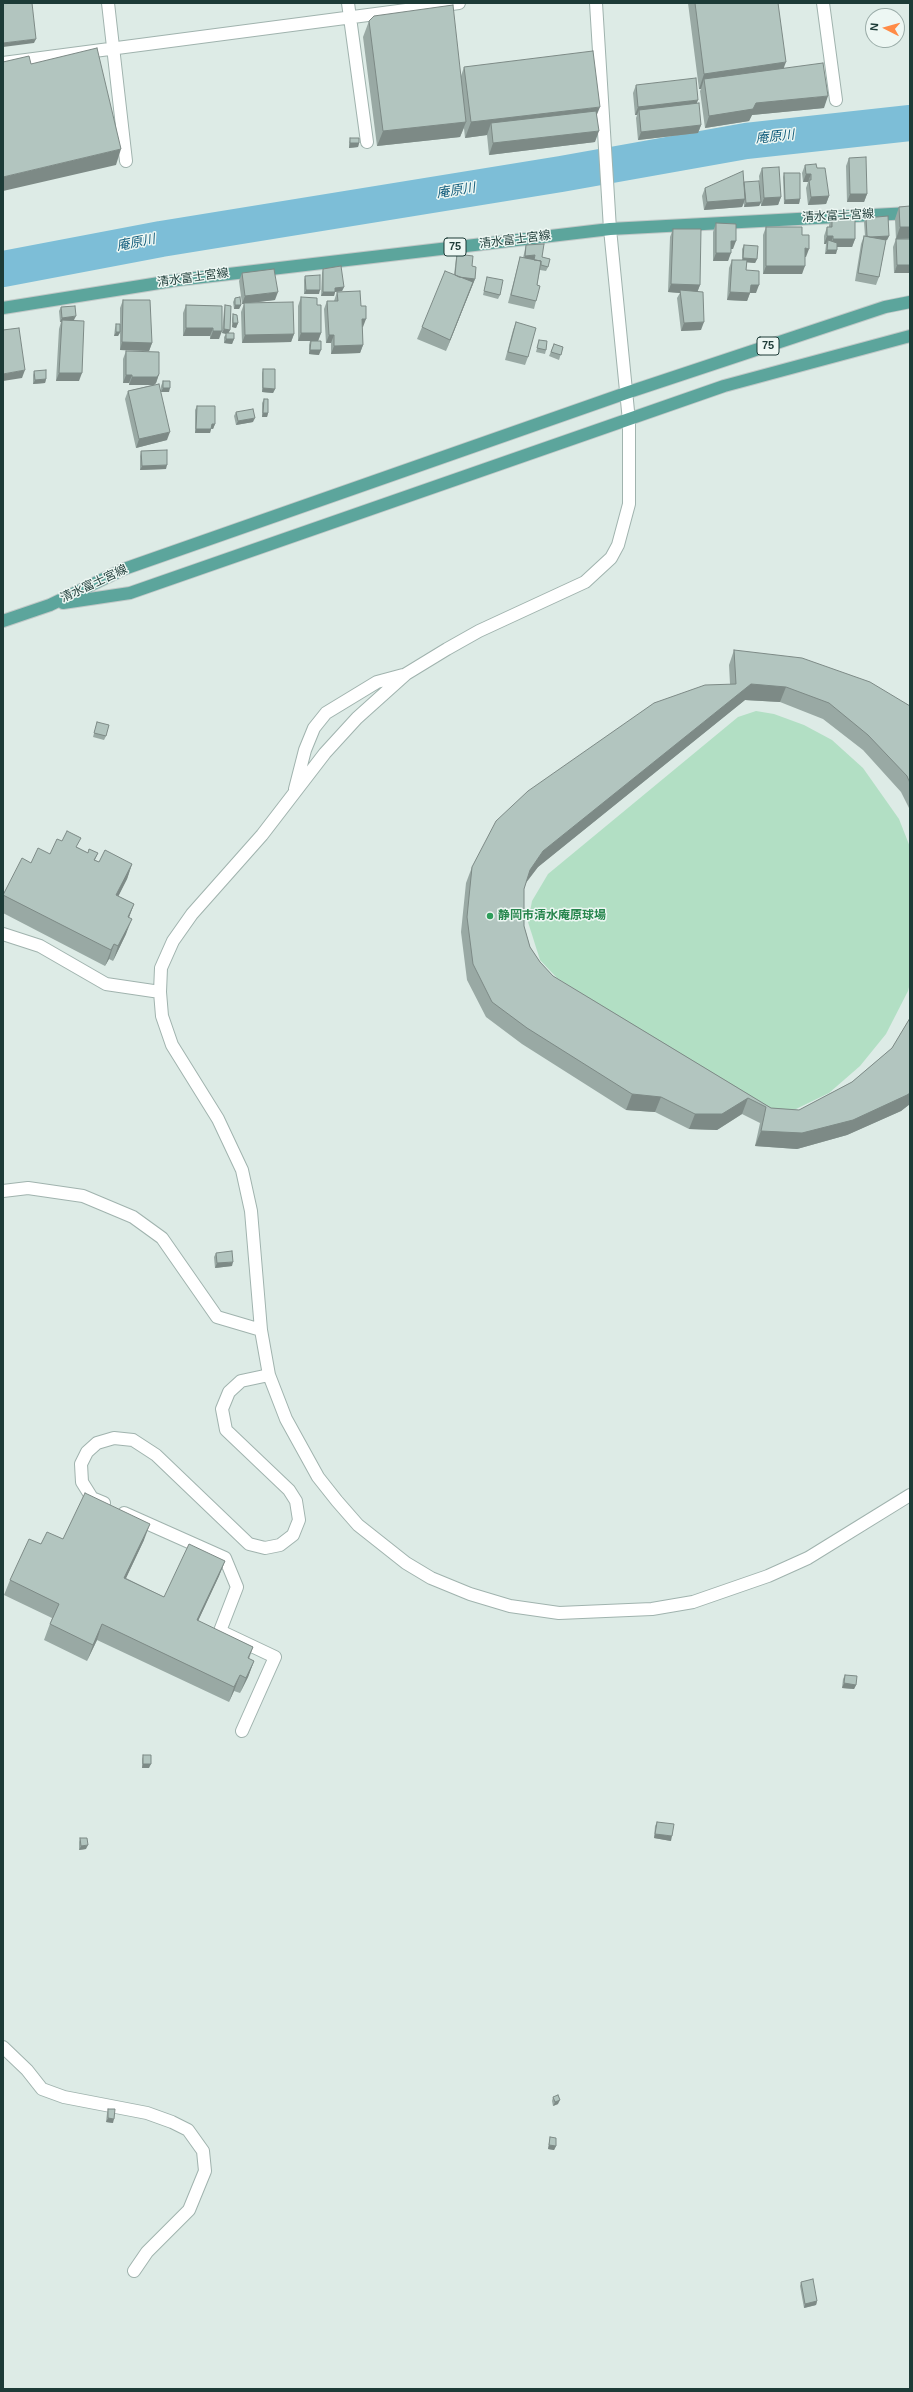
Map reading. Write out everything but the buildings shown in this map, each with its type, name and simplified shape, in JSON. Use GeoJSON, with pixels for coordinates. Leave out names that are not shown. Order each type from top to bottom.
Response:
{"type":"FeatureCollection","features":[{"type":"Feature","properties":{"kind":"main road","name":"清水富士宮線"},"geometry":{"type":"LineString","coordinates":[[3,308],[178,280],[610,229],[910,213]]}},
{"type":"Feature","properties":{"kind":"main road","name":"清水富士宮線"},"geometry":{"type":"LineString","coordinates":[[3,621],[50,605],[124,569],[626,393],[878,310],[910,302]]}},
{"type":"Feature","properties":{"kind":"main road","name":"清水富士宮線"},"geometry":{"type":"LineString","coordinates":[[50,605],[130,593],[629,421],[724,386],[910,336]]}},
{"type":"Feature","properties":{"kind":"street"},"geometry":{"type":"LineString","coordinates":[[108,3],[126,161]]}},
{"type":"Feature","properties":{"kind":"street"},"geometry":{"type":"LineString","coordinates":[[348,3],[367,142]]}},
{"type":"Feature","properties":{"kind":"street"},"geometry":{"type":"LineString","coordinates":[[3,63],[459,3]]}},
{"type":"Feature","properties":{"kind":"street"},"geometry":{"type":"LineString","coordinates":[[596,3],[610,229],[629,421],[629,504],[618,545],[610,558],[579,585],[479,631],[406,674],[357,718],[325,753],[262,835],[192,914],[173,941],[161,968],[160,992],[162,1016],[172,1045],[218,1119],[242,1170],[251,1211],[261,1330],[269,1375],[286,1419],[318,1477],[358,1525],[390,1552],[431,1578],[470,1594],[510,1606],[558,1613],[652,1609],[692,1602],[768,1576],[808,1558],[910,1495]]}},
{"type":"Feature","properties":{"kind":"street"},"geometry":{"type":"LineString","coordinates":[[823,3],[836,100]]}},
{"type":"Feature","properties":{"kind":"street"},"geometry":{"type":"LineString","coordinates":[[294,794],[305,750],[314,728],[326,713],[376,682],[406,674]]}},
{"type":"Feature","properties":{"kind":"street"},"geometry":{"type":"LineString","coordinates":[[3,934],[40,946],[106,984],[160,992]]}},
{"type":"Feature","properties":{"kind":"street"},"geometry":{"type":"LineString","coordinates":[[3,1191],[28,1188],[83,1196],[132,1218],[162,1238],[217,1317],[261,1330]]}},
{"type":"Feature","properties":{"kind":"street"},"geometry":{"type":"LineString","coordinates":[[242,1731],[275,1657],[220,1631],[238,1587],[224,1558],[92,1498],[82,1482],[81,1464],[87,1452],[97,1443],[114,1438],[133,1440],[156,1455],[249,1544],[266,1548],[280,1545],[293,1535],[299,1520],[296,1501],[289,1490],[226,1430],[222,1409],[229,1392],[242,1381],[269,1375]]}},
{"type":"Feature","properties":{"kind":"street"},"geometry":{"type":"LineString","coordinates":[[3,2048],[27,2070],[42,2089],[64,2098],[147,2112],[188,2130],[203,2151],[205,2171],[189,2210],[147,2252],[134,2272]]}},
{"type":"Feature","properties":{"kind":"green space"},"geometry":{"type":"Polygon","coordinates":[[[756,711],[774,714],[804,725],[832,740],[863,768],[899,819],[910,847],[910,983],[908,991],[886,1034],[860,1066],[829,1093],[796,1109],[782,1112],[769,1110],[557,978],[540,960],[528,922],[532,901],[548,874],[738,717],[756,711]]]}},
{"type":"Feature","properties":{"kind":"waterway","name":"庵原川"},"geometry":{"type":"LineString","coordinates":[[3,269],[161,239],[561,174],[746,141],[910,123]]}},
{"type":"Feature","properties":{"kind":"place","name":"静岡市清水庵原球場"},"geometry":{"type":"Point","coordinates":[490,916]}}]}
